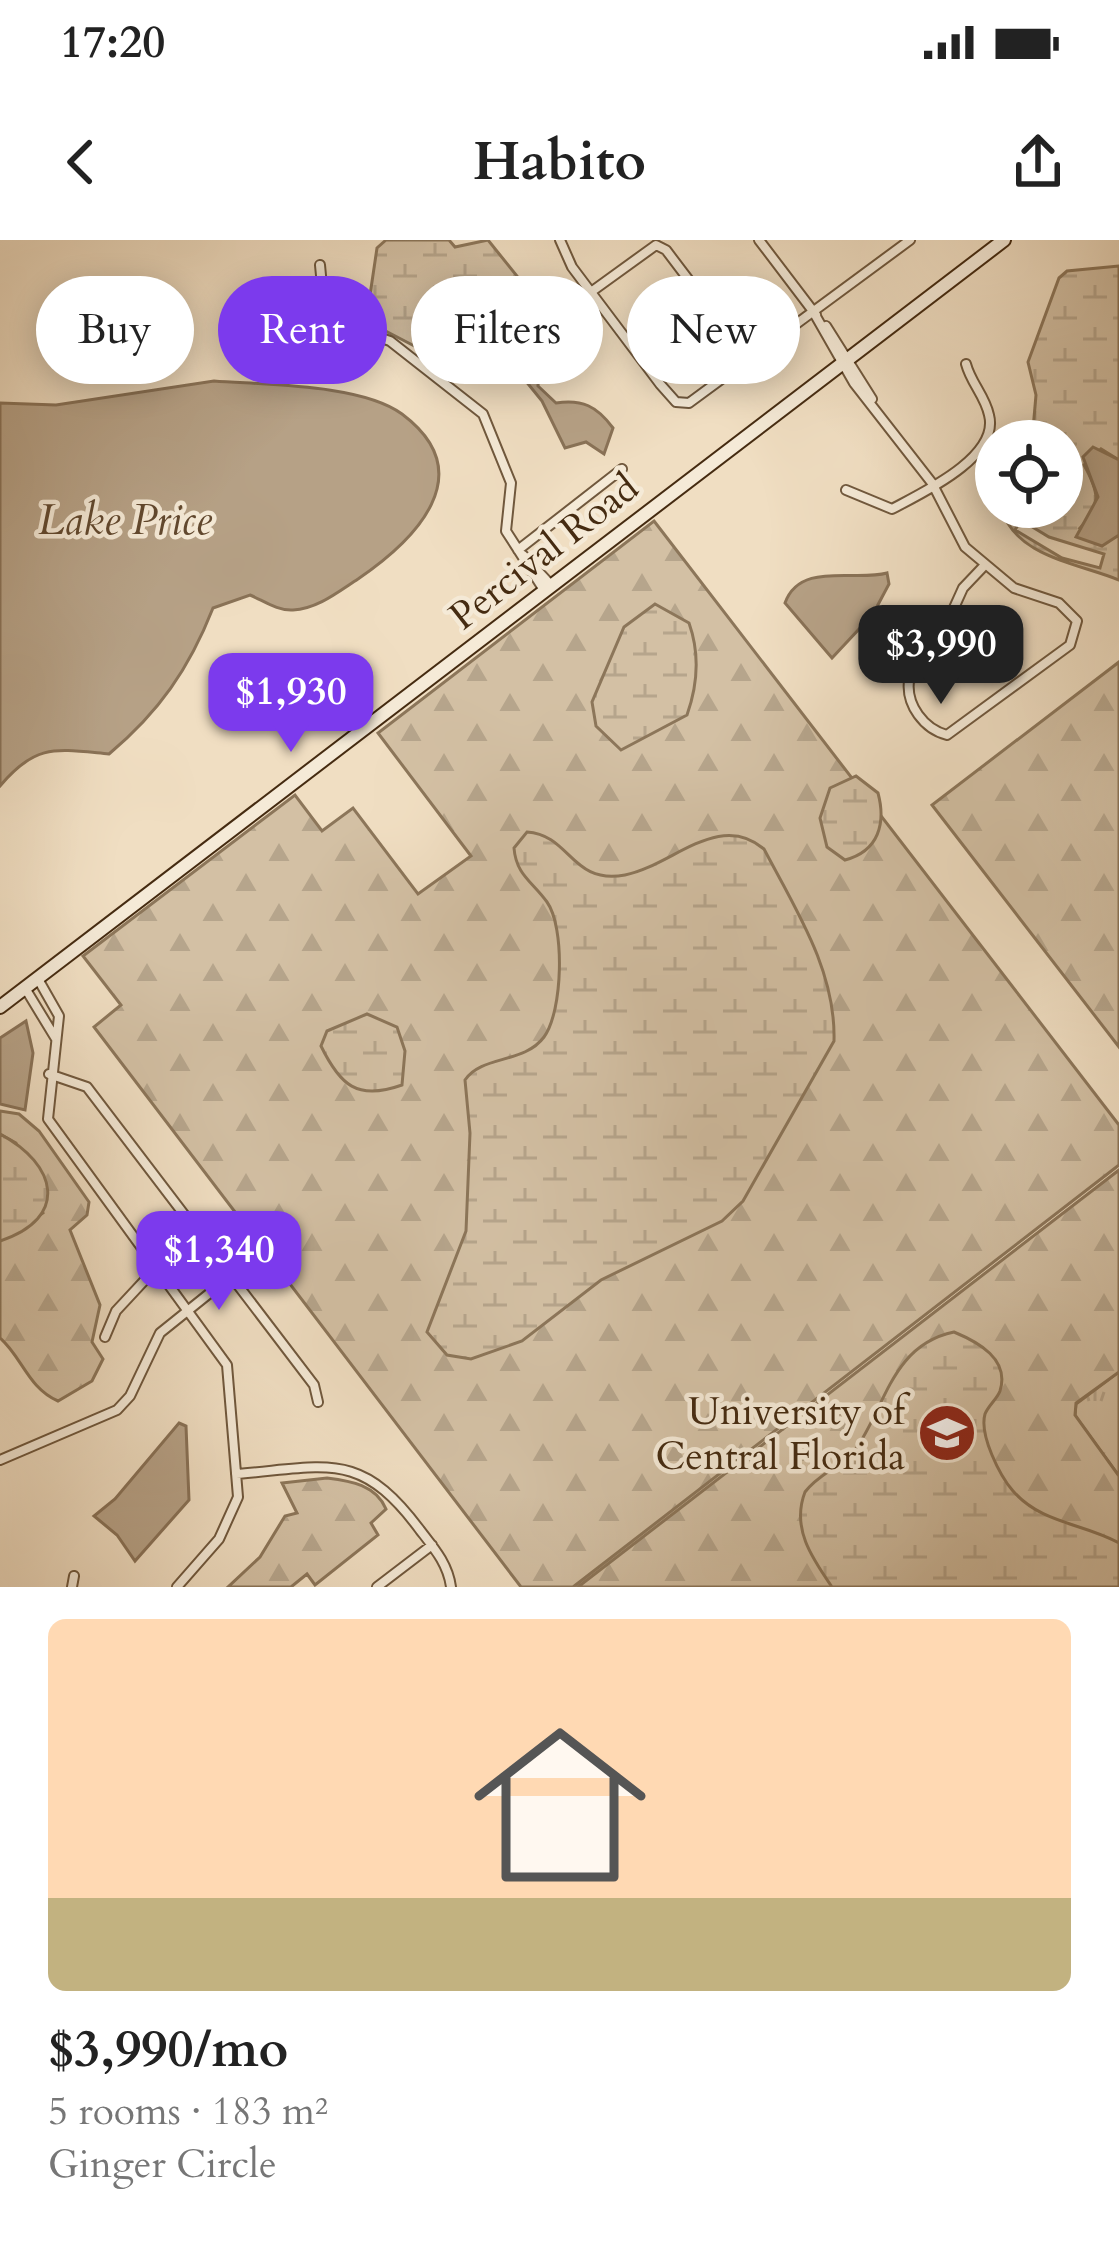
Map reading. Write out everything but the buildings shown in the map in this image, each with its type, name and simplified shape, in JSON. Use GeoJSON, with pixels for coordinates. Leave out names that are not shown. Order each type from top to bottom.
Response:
{"type":"FeatureCollection","features":[{"type":"Feature","properties":{"kind":"street"},"geometry":{"type":"LineString","coordinates":[[560,240],[581,276]]}},
{"type":"Feature","properties":{"kind":"street"},"geometry":{"type":"LineString","coordinates":[[759,240],[932,483],[964,547],[1014,588],[1059,602],[1077,621],[1070,645],[947,735],[935,731],[912,706],[910,681],[934,652],[963,588],[983,567]]}},
{"type":"Feature","properties":{"kind":"street"},"geometry":{"type":"LineString","coordinates":[[800,324],[910,240]]}},
{"type":"Feature","properties":{"kind":"street","name":"Percival Road"},"geometry":{"type":"LineString","coordinates":[[4,1004],[1004,240]]}},
{"type":"Feature","properties":{"kind":"street"},"geometry":{"type":"LineString","coordinates":[[603,283],[656,245],[666,250],[686,276]]}},
{"type":"Feature","properties":{"kind":"street"},"geometry":{"type":"LineString","coordinates":[[320,265],[324,307],[334,322],[404,350],[483,414],[511,483],[506,531],[547,588]]}},
{"type":"Feature","properties":{"kind":"street"},"geometry":{"type":"LineString","coordinates":[[603,308],[627,339]]}},
{"type":"Feature","properties":{"kind":"street"},"geometry":{"type":"LineString","coordinates":[[845,490],[892,508],[976,455],[990,435],[991,419],[966,364]]}},
{"type":"Feature","properties":{"kind":"street"},"geometry":{"type":"LineString","coordinates":[[662,384],[676,402],[704,396],[721,384]]}},
{"type":"Feature","properties":{"kind":"street"},"geometry":{"type":"LineString","coordinates":[[518,550],[622,469]]}},
{"type":"Feature","properties":{"kind":"street"},"geometry":{"type":"LineString","coordinates":[[37,979],[59,1016],[47,1119],[227,1365],[236,1474],[233,1516],[177,1587]]}},
{"type":"Feature","properties":{"kind":"street"},"geometry":{"type":"LineString","coordinates":[[25,988],[57,1040]]}},
{"type":"Feature","properties":{"kind":"street"},"geometry":{"type":"LineString","coordinates":[[49,1074],[87,1087],[314,1385],[318,1402]]}},
{"type":"Feature","properties":{"kind":"street"},"geometry":{"type":"LineString","coordinates":[[105,1337],[116,1311],[157,1267]]}},
{"type":"Feature","properties":{"kind":"street"},"geometry":{"type":"LineString","coordinates":[[0,1460],[117,1410],[130,1396],[160,1333],[231,1276]]}},
{"type":"Feature","properties":{"kind":"street"},"geometry":{"type":"LineString","coordinates":[[236,1474],[339,1467],[367,1474],[394,1495],[432,1545],[448,1569],[451,1587]]}},
{"type":"Feature","properties":{"kind":"street"},"geometry":{"type":"LineString","coordinates":[[377,1587],[432,1545]]}},
{"type":"Feature","properties":{"kind":"green space"},"geometry":{"type":"Polygon","coordinates":[[[386,240],[449,240],[455,247],[488,240],[517,276],[411,276],[411,344],[387,332],[387,276],[373,276],[377,248],[386,240]]]}},
{"type":"Feature","properties":{"kind":"green space"},"geometry":{"type":"Polygon","coordinates":[[[1119,266],[1119,460],[1101,449],[1084,465],[1096,498],[1083,524],[1083,420],[1034,420],[1036,395],[1028,362],[1059,278],[1067,271],[1119,266]]]}},
{"type":"Feature","properties":{"kind":"green space"},"geometry":{"type":"Polygon","coordinates":[[[654,521],[1119,1125],[1119,1165],[573,1587],[521,1587],[94,1027],[121,1005],[83,956],[295,795],[322,831],[353,808],[418,894],[471,856],[378,733],[654,521]]]}},
{"type":"Feature","properties":{"kind":"green space"},"geometry":{"type":"Polygon","coordinates":[[[1011,528],[1062,558],[1100,568],[1104,554],[1034,528],[1080,528],[1109,540],[1119,535],[1119,580],[1050,556],[1011,528]]]}},
{"type":"Feature","properties":{"kind":"green space"},"geometry":{"type":"Polygon","coordinates":[[[655,604],[689,623],[696,658],[694,692],[687,715],[621,750],[596,726],[592,702],[624,627],[655,604]]]}},
{"type":"Feature","properties":{"kind":"green space"},"geometry":{"type":"Polygon","coordinates":[[[1119,662],[1119,1047],[932,805],[1119,662]]]}},
{"type":"Feature","properties":{"kind":"green space"},"geometry":{"type":"Polygon","coordinates":[[[856,776],[878,793],[880,825],[866,850],[845,860],[827,847],[820,818],[830,788],[856,776]]]}},
{"type":"Feature","properties":{"kind":"green space"},"geometry":{"type":"Polygon","coordinates":[[[527,832],[553,841],[582,867],[607,876],[643,870],[695,844],[730,835],[764,849],[821,966],[834,1041],[743,1201],[722,1221],[601,1280],[522,1341],[471,1359],[447,1355],[427,1332],[466,1231],[470,1133],[465,1080],[482,1067],[536,1046],[550,1025],[558,989],[559,949],[553,914],[515,857],[514,848],[527,832]]]}},
{"type":"Feature","properties":{"kind":"green space"},"geometry":{"type":"Polygon","coordinates":[[[367,1014],[397,1027],[405,1051],[402,1085],[373,1091],[352,1086],[335,1071],[321,1046],[327,1031],[367,1014]]]}},
{"type":"Feature","properties":{"kind":"green space"},"geometry":{"type":"Polygon","coordinates":[[[0,1111],[19,1114],[39,1131],[89,1202],[87,1215],[70,1230],[100,1305],[92,1342],[103,1359],[92,1381],[58,1401],[39,1388],[0,1338],[0,1241],[43,1213],[16,1143],[0,1134],[0,1111]]]}},
{"type":"Feature","properties":{"kind":"green space"},"geometry":{"type":"Polygon","coordinates":[[[0,1134],[34,1160],[48,1190],[38,1219],[0,1241],[0,1134]]]}},
{"type":"Feature","properties":{"kind":"green space","name":"University of Central Florida"},"geometry":{"type":"Polygon","coordinates":[[[1119,1170],[1119,1372],[1076,1403],[1075,1415],[1119,1476],[1119,1587],[578,1587],[1119,1170]]]}},
{"type":"Feature","properties":{"kind":"green space"},"geometry":{"type":"Polygon","coordinates":[[[954,1332],[990,1353],[1000,1370],[1000,1391],[984,1423],[992,1455],[1008,1484],[1024,1502],[1050,1517],[1119,1543],[1119,1587],[832,1587],[802,1530],[805,1492],[855,1450],[892,1380],[916,1350],[954,1332]]]}},
{"type":"Feature","properties":{"kind":"green space"},"geometry":{"type":"Polygon","coordinates":[[[1119,1372],[1119,1476],[1075,1416],[1076,1404],[1119,1372]]]}},
{"type":"Feature","properties":{"kind":"green space"},"geometry":{"type":"Polygon","coordinates":[[[327,1478],[354,1483],[376,1494],[386,1509],[371,1523],[378,1535],[315,1585],[307,1574],[291,1587],[228,1587],[260,1557],[285,1516],[297,1513],[282,1483],[327,1478]]]}},
{"type":"Feature","properties":{"kind":"water","name":"Lake Price"},"geometry":{"type":"Polygon","coordinates":[[[214,381],[338,391],[402,414],[425,437],[437,460],[438,482],[431,504],[400,545],[319,603],[287,610],[250,595],[213,608],[171,688],[109,754],[48,752],[25,762],[0,786],[0,403],[56,405],[214,381]]]}},
{"type":"Feature","properties":{"kind":"water"},"geometry":{"type":"Polygon","coordinates":[[[528,384],[538,384],[556,403],[581,403],[595,409],[613,428],[604,454],[586,442],[565,448],[528,384]]]}},
{"type":"Feature","properties":{"kind":"water"},"geometry":{"type":"Polygon","coordinates":[[[1093,447],[1119,460],[1119,535],[1102,546],[1076,537],[1098,497],[1083,457],[1093,447]]]}},
{"type":"Feature","properties":{"kind":"water"},"geometry":{"type":"Polygon","coordinates":[[[887,573],[889,584],[873,614],[832,658],[785,603],[792,590],[815,577],[887,573]]]}},
{"type":"Feature","properties":{"kind":"water"},"geometry":{"type":"Polygon","coordinates":[[[26,1021],[33,1053],[25,1110],[0,1104],[0,1038],[26,1021]]]}},
{"type":"Feature","properties":{"kind":"water"},"geometry":{"type":"Polygon","coordinates":[[[179,1423],[186,1426],[189,1500],[135,1561],[117,1535],[94,1516],[115,1499],[179,1423]]]}},
{"type":"Feature","properties":{"kind":"place","name":"University of Central Florida"},"geometry":{"type":"Point","coordinates":[947,1433]}}]}
